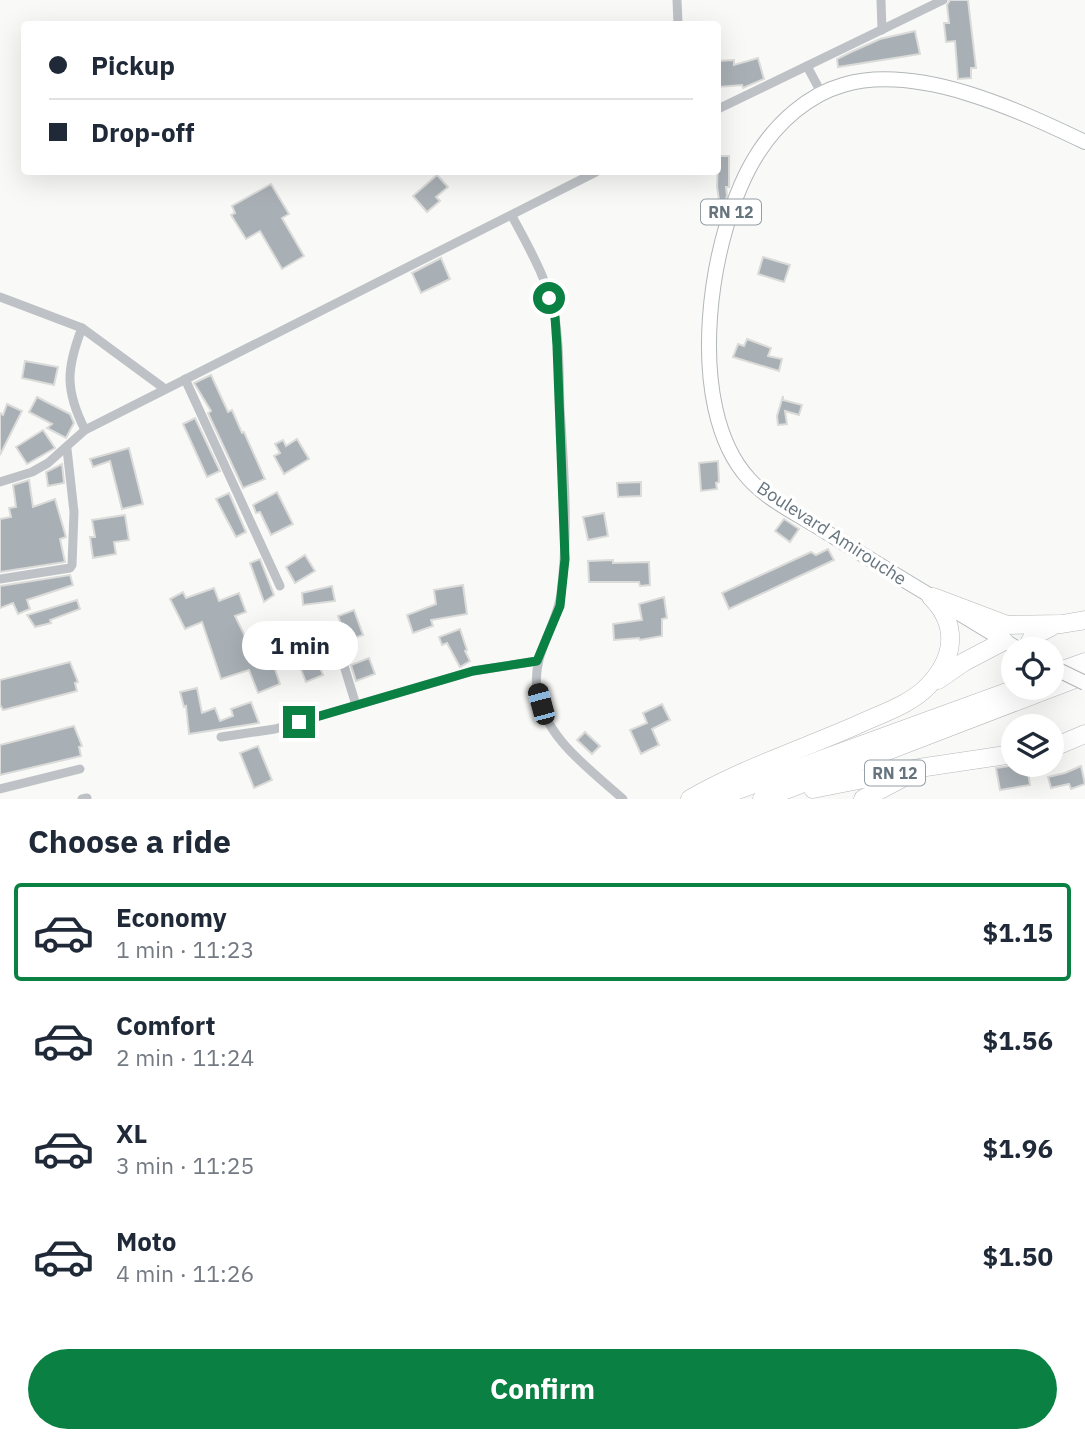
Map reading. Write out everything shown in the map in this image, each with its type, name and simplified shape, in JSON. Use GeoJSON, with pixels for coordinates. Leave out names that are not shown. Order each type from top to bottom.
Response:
{"type":"FeatureCollection","features":[{"type":"Feature","properties":{"kind":"highway"},"geometry":{"type":"LineString","coordinates":[[926,593],[1007,625],[1062,624]]}},
{"type":"Feature","properties":{"kind":"highway","name":"RN 12"},"geometry":{"type":"LineString","coordinates":[[690,799],[887,711],[927,687],[947,660],[951,646],[950,624],[941,607],[926,593]]}},
{"type":"Feature","properties":{"kind":"highway"},"geometry":{"type":"LineString","coordinates":[[1033,637],[1044,629],[1085,620]]}},
{"type":"Feature","properties":{"kind":"highway"},"geometry":{"type":"LineString","coordinates":[[927,687],[964,662],[1001,649]]}},
{"type":"Feature","properties":{"kind":"highway"},"geometry":{"type":"LineString","coordinates":[[1064,670],[1085,662]]}},
{"type":"Feature","properties":{"kind":"highway"},"geometry":{"type":"LineString","coordinates":[[770,796],[1085,675]]}},
{"type":"Feature","properties":{"kind":"highway"},"geometry":{"type":"LineString","coordinates":[[713,799],[1001,694]]}},
{"type":"Feature","properties":{"kind":"highway"},"geometry":{"type":"LineString","coordinates":[[1064,743],[1085,734]]}},
{"type":"Feature","properties":{"kind":"highway"},"geometry":{"type":"LineString","coordinates":[[1064,747],[1085,744]]}},
{"type":"Feature","properties":{"kind":"highway","name":"RN 12"},"geometry":{"type":"LineString","coordinates":[[770,796],[1001,756]]}},
{"type":"Feature","properties":{"kind":"highway"},"geometry":{"type":"LineString","coordinates":[[863,799],[919,768]]}},
{"type":"Feature","properties":{"kind":"highway"},"geometry":{"type":"LineString","coordinates":[[825,799],[842,783]]}},
{"type":"Feature","properties":{"kind":"main road","name":"Boulevard Amirouche"},"geometry":{"type":"LineString","coordinates":[[1001,638],[786,507],[749,479],[724,441],[713,401],[709,355],[714,274],[734,202],[758,153],[785,119],[811,99],[844,85],[878,80],[911,80],[1013,108],[1085,142]]}},
{"type":"Feature","properties":{"kind":"main road"},"geometry":{"type":"LineString","coordinates":[[1064,673],[1085,683]]}},
{"type":"Feature","properties":{"kind":"street"},"geometry":{"type":"LineString","coordinates":[[677,0],[678,21]]}},
{"type":"Feature","properties":{"kind":"street"},"geometry":{"type":"LineString","coordinates":[[881,0],[882,30]]}},
{"type":"Feature","properties":{"kind":"street"},"geometry":{"type":"LineString","coordinates":[[721,108],[943,0]]}},
{"type":"Feature","properties":{"kind":"street"},"geometry":{"type":"LineString","coordinates":[[807,66],[822,94]]}},
{"type":"Feature","properties":{"kind":"street"},"geometry":{"type":"LineString","coordinates":[[0,482],[32,472],[66,449],[85,430],[590,175]]}},
{"type":"Feature","properties":{"kind":"street"},"geometry":{"type":"LineString","coordinates":[[512,216],[536,261],[555,317],[559,373],[565,559],[560,606],[537,661],[536,688],[550,723],[572,754],[623,799]]}},
{"type":"Feature","properties":{"kind":"street"},"geometry":{"type":"LineString","coordinates":[[0,297],[82,327],[165,389]]}},
{"type":"Feature","properties":{"kind":"street"},"geometry":{"type":"LineString","coordinates":[[82,327],[71,355],[68,378],[73,405],[85,430]]}},
{"type":"Feature","properties":{"kind":"street"},"geometry":{"type":"LineString","coordinates":[[185,379],[280,586]]}},
{"type":"Feature","properties":{"kind":"street"},"geometry":{"type":"LineString","coordinates":[[0,579],[70,568],[72,565],[74,512],[66,449]]}},
{"type":"Feature","properties":{"kind":"street"},"geometry":{"type":"LineString","coordinates":[[333,630],[356,705]]}},
{"type":"Feature","properties":{"kind":"street"},"geometry":{"type":"LineString","coordinates":[[221,737],[275,729],[473,671],[537,661]]}},
{"type":"Feature","properties":{"kind":"street"},"geometry":{"type":"LineString","coordinates":[[0,789],[80,769]]}},
{"type":"Feature","properties":{"kind":"building"},"geometry":{"type":"Polygon","coordinates":[[[950,0],[968,0],[976,68],[971,68],[971,78],[958,79],[955,41],[946,42],[944,23],[949,23],[947,5],[950,0]]]}},
{"type":"Feature","properties":{"kind":"building"},"geometry":{"type":"Polygon","coordinates":[[[915,31],[920,54],[838,67],[837,59],[851,52],[880,39],[915,31]]]}},
{"type":"Feature","properties":{"kind":"building"},"geometry":{"type":"Polygon","coordinates":[[[758,58],[764,79],[743,88],[742,85],[721,87],[721,61],[734,60],[734,65],[758,58]]]}},
{"type":"Feature","properties":{"kind":"building"},"geometry":{"type":"Polygon","coordinates":[[[721,156],[729,156],[729,187],[726,187],[727,196],[721,212],[717,175],[721,175],[721,156]]]}},
{"type":"Feature","properties":{"kind":"building"},"geometry":{"type":"Polygon","coordinates":[[[437,175],[448,187],[436,197],[440,201],[427,212],[413,196],[437,175]]]}},
{"type":"Feature","properties":{"kind":"building"},"geometry":{"type":"Polygon","coordinates":[[[271,184],[289,214],[282,218],[304,256],[282,269],[260,231],[246,239],[231,215],[235,213],[232,206],[271,184]]]}},
{"type":"Feature","properties":{"kind":"building"},"geometry":{"type":"Polygon","coordinates":[[[763,257],[790,265],[784,282],[758,274],[763,257]]]}},
{"type":"Feature","properties":{"kind":"building"},"geometry":{"type":"Polygon","coordinates":[[[441,258],[450,279],[421,293],[412,273],[441,258]]]}},
{"type":"Feature","properties":{"kind":"building"},"geometry":{"type":"Polygon","coordinates":[[[747,339],[771,348],[768,356],[782,359],[779,371],[733,357],[738,344],[744,346],[747,339]]]}},
{"type":"Feature","properties":{"kind":"building"},"geometry":{"type":"Polygon","coordinates":[[[25,361],[58,367],[54,385],[22,378],[25,361]]]}},
{"type":"Feature","properties":{"kind":"building"},"geometry":{"type":"Polygon","coordinates":[[[211,375],[228,412],[232,410],[242,433],[244,432],[265,479],[243,488],[208,413],[211,411],[194,383],[211,375]]]}},
{"type":"Feature","properties":{"kind":"building"},"geometry":{"type":"Polygon","coordinates":[[[783,396],[783,400],[802,405],[799,415],[785,411],[787,424],[778,425],[777,416],[783,396]]]}},
{"type":"Feature","properties":{"kind":"building"},"geometry":{"type":"Polygon","coordinates":[[[37,397],[70,414],[74,423],[66,438],[47,428],[52,424],[29,412],[37,397]]]}},
{"type":"Feature","properties":{"kind":"building"},"geometry":{"type":"Polygon","coordinates":[[[7,404],[22,411],[0,455],[0,413],[3,415],[7,404]]]}},
{"type":"Feature","properties":{"kind":"building"},"geometry":{"type":"Polygon","coordinates":[[[195,418],[220,471],[207,477],[183,424],[195,418]]]}},
{"type":"Feature","properties":{"kind":"building"},"geometry":{"type":"Polygon","coordinates":[[[43,430],[55,448],[27,464],[16,447],[43,430]]]}},
{"type":"Feature","properties":{"kind":"building"},"geometry":{"type":"Polygon","coordinates":[[[297,439],[309,459],[284,474],[274,456],[280,453],[275,444],[283,440],[286,446],[297,439]]]}},
{"type":"Feature","properties":{"kind":"building"},"geometry":{"type":"Polygon","coordinates":[[[129,448],[143,504],[122,509],[110,461],[93,467],[90,459],[129,448]]]}},
{"type":"Feature","properties":{"kind":"building"},"geometry":{"type":"Polygon","coordinates":[[[718,461],[717,489],[701,491],[699,463],[718,461]]]}},
{"type":"Feature","properties":{"kind":"building"},"geometry":{"type":"Polygon","coordinates":[[[62,464],[64,483],[48,486],[46,472],[62,464]]]}},
{"type":"Feature","properties":{"kind":"building"},"geometry":{"type":"Polygon","coordinates":[[[29,480],[33,507],[55,499],[66,537],[60,539],[65,562],[0,572],[0,519],[11,517],[9,508],[16,507],[13,485],[29,480]]]}},
{"type":"Feature","properties":{"kind":"building"},"geometry":{"type":"Polygon","coordinates":[[[641,482],[641,496],[618,497],[617,483],[641,482]]]}},
{"type":"Feature","properties":{"kind":"building"},"geometry":{"type":"Polygon","coordinates":[[[277,492],[293,524],[271,535],[260,512],[256,513],[253,505],[277,492]]]}},
{"type":"Feature","properties":{"kind":"building"},"geometry":{"type":"Polygon","coordinates":[[[229,493],[246,532],[236,537],[216,499],[229,493]]]}},
{"type":"Feature","properties":{"kind":"building"},"geometry":{"type":"Polygon","coordinates":[[[604,513],[608,536],[588,540],[583,517],[604,513]]]}},
{"type":"Feature","properties":{"kind":"building"},"geometry":{"type":"Polygon","coordinates":[[[125,515],[129,540],[114,542],[116,554],[93,558],[90,537],[95,537],[92,520],[125,515]]]}},
{"type":"Feature","properties":{"kind":"building"},"geometry":{"type":"Polygon","coordinates":[[[784,519],[799,529],[790,542],[775,531],[784,519]]]}},
{"type":"Feature","properties":{"kind":"building"},"geometry":{"type":"Polygon","coordinates":[[[828,549],[834,560],[729,609],[722,593],[811,552],[816,555],[828,549]]]}},
{"type":"Feature","properties":{"kind":"building"},"geometry":{"type":"Polygon","coordinates":[[[305,555],[315,571],[295,583],[286,567],[305,555]]]}},
{"type":"Feature","properties":{"kind":"building"},"geometry":{"type":"Polygon","coordinates":[[[260,559],[274,595],[264,602],[250,563],[260,559]]]}},
{"type":"Feature","properties":{"kind":"building"},"geometry":{"type":"Polygon","coordinates":[[[613,560],[613,563],[649,562],[650,585],[640,586],[639,582],[589,582],[588,561],[613,560]]]}},
{"type":"Feature","properties":{"kind":"building"},"geometry":{"type":"Polygon","coordinates":[[[70,575],[73,585],[27,600],[30,609],[18,614],[13,603],[0,608],[0,586],[70,575]]]}},
{"type":"Feature","properties":{"kind":"building"},"geometry":{"type":"Polygon","coordinates":[[[463,585],[467,614],[431,620],[433,626],[413,633],[407,615],[436,604],[434,590],[463,585]]]}},
{"type":"Feature","properties":{"kind":"building"},"geometry":{"type":"Polygon","coordinates":[[[332,586],[335,601],[303,605],[302,593],[332,586]]]}},
{"type":"Feature","properties":{"kind":"building"},"geometry":{"type":"Polygon","coordinates":[[[214,588],[219,601],[239,593],[246,612],[235,616],[248,642],[252,641],[257,659],[270,654],[280,684],[258,693],[249,670],[221,679],[202,622],[185,629],[170,599],[183,592],[186,598],[214,588]]]}},
{"type":"Feature","properties":{"kind":"building"},"geometry":{"type":"Polygon","coordinates":[[[664,597],[667,618],[662,619],[662,636],[640,640],[614,640],[613,624],[642,620],[639,604],[664,597]]]}},
{"type":"Feature","properties":{"kind":"building"},"geometry":{"type":"Polygon","coordinates":[[[77,600],[80,609],[50,620],[51,623],[35,627],[27,615],[77,600]]]}},
{"type":"Feature","properties":{"kind":"building"},"geometry":{"type":"Polygon","coordinates":[[[354,610],[363,635],[354,638],[357,645],[350,648],[338,616],[354,610]]]}},
{"type":"Feature","properties":{"kind":"building"},"geometry":{"type":"Polygon","coordinates":[[[460,629],[470,661],[460,667],[447,643],[442,645],[439,637],[460,629]]]}},
{"type":"Feature","properties":{"kind":"building"},"geometry":{"type":"Polygon","coordinates":[[[315,655],[323,675],[306,682],[298,662],[315,655]]]}},
{"type":"Feature","properties":{"kind":"building"},"geometry":{"type":"Polygon","coordinates":[[[369,658],[375,674],[356,681],[351,665],[369,658]]]}},
{"type":"Feature","properties":{"kind":"building"},"geometry":{"type":"Polygon","coordinates":[[[70,662],[78,682],[75,683],[77,691],[3,710],[0,705],[0,680],[70,662]]]}},
{"type":"Feature","properties":{"kind":"building"},"geometry":{"type":"Polygon","coordinates":[[[197,688],[202,713],[215,708],[220,721],[233,716],[231,709],[251,702],[259,723],[189,734],[186,706],[184,707],[180,692],[197,688]]]}},
{"type":"Feature","properties":{"kind":"building"},"geometry":{"type":"Polygon","coordinates":[[[662,704],[670,720],[652,729],[659,745],[641,754],[630,730],[647,723],[643,713],[662,704]]]}},
{"type":"Feature","properties":{"kind":"building"},"geometry":{"type":"Polygon","coordinates":[[[74,726],[82,746],[79,747],[81,756],[0,775],[0,745],[74,726]]]}},
{"type":"Feature","properties":{"kind":"building"},"geometry":{"type":"Polygon","coordinates":[[[585,732],[600,746],[592,754],[577,740],[585,732]]]}},
{"type":"Feature","properties":{"kind":"building"},"geometry":{"type":"Polygon","coordinates":[[[258,746],[272,780],[254,788],[240,753],[258,746]]]}},
{"type":"Feature","properties":{"kind":"building"},"geometry":{"type":"Polygon","coordinates":[[[1081,766],[1085,784],[1071,789],[1069,784],[1051,788],[1048,777],[1064,777],[1065,773],[1081,766]]]}},
{"type":"Feature","properties":{"kind":"building"},"geometry":{"type":"Polygon","coordinates":[[[1001,767],[1001,777],[1029,777],[1030,785],[1000,790],[996,768],[1001,767]]]}},
{"type":"Feature","properties":{"kind":"route"},"geometry":{"type":"LineString","coordinates":[[299,722],[473,671],[537,661],[560,606],[565,559],[566,517],[557,346],[555,317],[549,298]]}}]}
